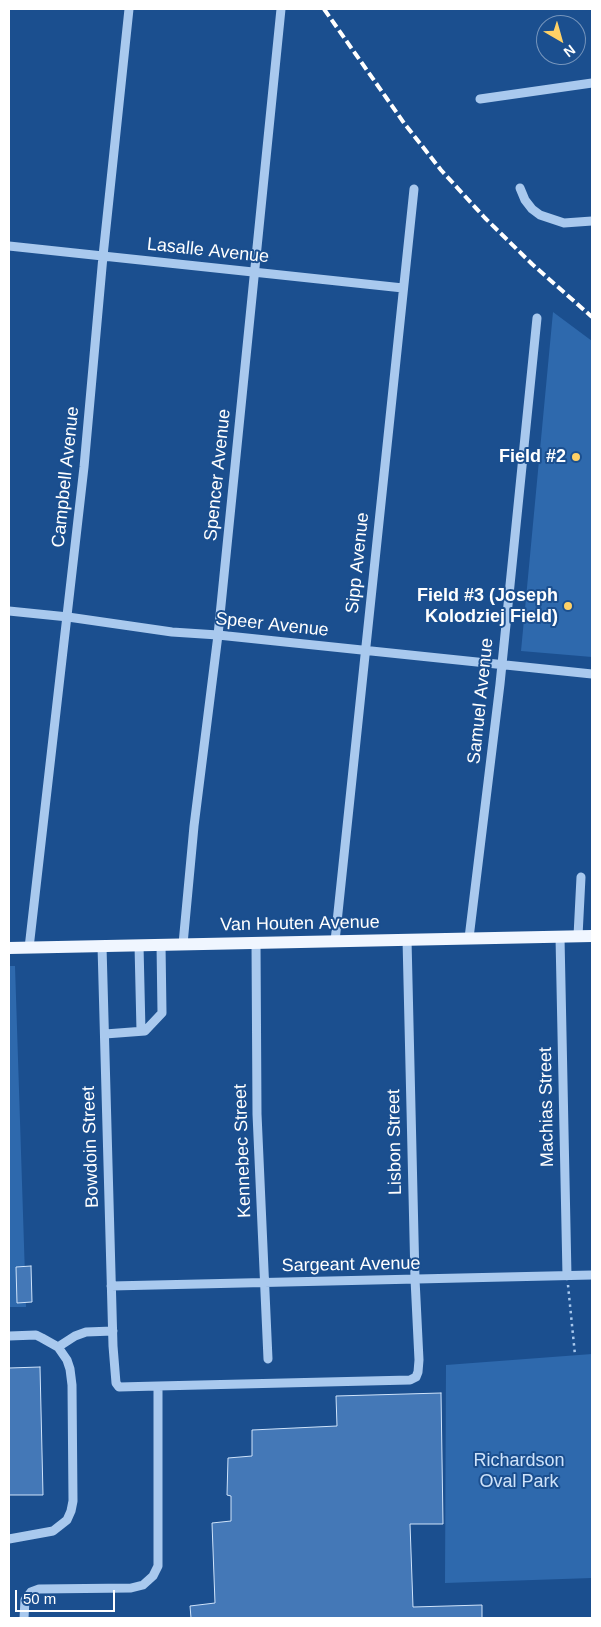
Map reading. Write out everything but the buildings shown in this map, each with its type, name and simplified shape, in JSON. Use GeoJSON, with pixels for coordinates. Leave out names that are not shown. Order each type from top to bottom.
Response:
{"type":"FeatureCollection","features":[{"type":"Feature","properties":{"kind":"main road","name":"Van Houten Avenue"},"geometry":{"type":"LineString","coordinates":[[9,948],[592,936]]}},
{"type":"Feature","properties":{"kind":"street","name":"Campbell Avenue"},"geometry":{"type":"LineString","coordinates":[[29,948],[68,618],[129,9]]}},
{"type":"Feature","properties":{"kind":"street","name":"Spencer Avenue"},"geometry":{"type":"LineString","coordinates":[[183,944],[194,826],[218,635],[282,9]]}},
{"type":"Feature","properties":{"kind":"street"},"geometry":{"type":"LineString","coordinates":[[480,99],[592,83]]}},
{"type":"Feature","properties":{"kind":"street"},"geometry":{"type":"LineString","coordinates":[[520,188],[525,200],[540,215],[564,223],[592,220]]}},
{"type":"Feature","properties":{"kind":"street","name":"Sipp Avenue"},"geometry":{"type":"LineString","coordinates":[[335,941],[414,189]]}},
{"type":"Feature","properties":{"kind":"street","name":"Lasalle Avenue"},"geometry":{"type":"LineString","coordinates":[[9,246],[403,288]]}},
{"type":"Feature","properties":{"kind":"street","name":"Samuel Avenue"},"geometry":{"type":"LineString","coordinates":[[469,938],[502,664],[537,318]]}},
{"type":"Feature","properties":{"kind":"street","name":"Speer Avenue"},"geometry":{"type":"LineString","coordinates":[[9,612],[172,632],[218,635],[592,674]]}},
{"type":"Feature","properties":{"kind":"street"},"geometry":{"type":"LineString","coordinates":[[578,936],[581,877]]}},
{"type":"Feature","properties":{"kind":"street","name":"Machias Street"},"geometry":{"type":"LineString","coordinates":[[560,937],[567,1276]]}},
{"type":"Feature","properties":{"kind":"street","name":"Lisbon Street"},"geometry":{"type":"LineString","coordinates":[[158,1386],[410,1380],[416,1376],[418,1372],[418,1343],[407,939]]}},
{"type":"Feature","properties":{"kind":"street","name":"Kennebec Street"},"geometry":{"type":"LineString","coordinates":[[256,942],[257,1114],[268,1359]]}},
{"type":"Feature","properties":{"kind":"street"},"geometry":{"type":"LineString","coordinates":[[104,1034],[145,1031],[162,1013],[161,944]]}},
{"type":"Feature","properties":{"kind":"street"},"geometry":{"type":"LineString","coordinates":[[139,945],[140,1031]]}},
{"type":"Feature","properties":{"kind":"street","name":"Bowdoin Street"},"geometry":{"type":"LineString","coordinates":[[102,946],[111,1286],[116,1383],[119,1387],[158,1386]]}},
{"type":"Feature","properties":{"kind":"street","name":"Sargeant Avenue"},"geometry":{"type":"LineString","coordinates":[[111,1286],[592,1275]]}},
{"type":"Feature","properties":{"kind":"street"},"geometry":{"type":"LineString","coordinates":[[58,1347],[80,1334],[113,1331]]}},
{"type":"Feature","properties":{"kind":"street"},"geometry":{"type":"LineString","coordinates":[[9,1336],[36,1335],[58,1347],[67,1360],[72,1385],[74,1501],[71,1511],[61,1526],[53,1531],[9,1539]]}},
{"type":"Feature","properties":{"kind":"street"},"geometry":{"type":"LineString","coordinates":[[24,1618],[25,1600],[31,1592],[39,1589],[131,1588],[143,1585],[153,1576],[158,1566],[158,1386]]}},
{"type":"Feature","properties":{"kind":"path"},"geometry":{"type":"LineString","coordinates":[[567,1276],[575,1355]]}},
{"type":"Feature","properties":{"kind":"green space"},"geometry":{"type":"Polygon","coordinates":[[[553,312],[592,341],[592,657],[521,651],[553,312]]]}},
{"type":"Feature","properties":{"kind":"green space"},"geometry":{"type":"Polygon","coordinates":[[[9,966],[15,966],[26,1307],[9,1307],[9,966]]]}},
{"type":"Feature","properties":{"kind":"green space","name":"Richardson Oval Park"},"geometry":{"type":"Polygon","coordinates":[[[592,1354],[592,1578],[445,1583],[446,1365],[592,1354]]]}},
{"type":"Feature","properties":{"kind":"railway"},"geometry":{"type":"LineString","coordinates":[[324,9],[404,123],[441,170],[485,218],[532,264],[592,317]]}},
{"type":"Feature","properties":{"kind":"place","name":"Field #2"},"geometry":{"type":"Point","coordinates":[576,457]}},
{"type":"Feature","properties":{"kind":"place","name":"Field #3 (Joseph Kolodziej Field)"},"geometry":{"type":"Point","coordinates":[568,606]}}]}
